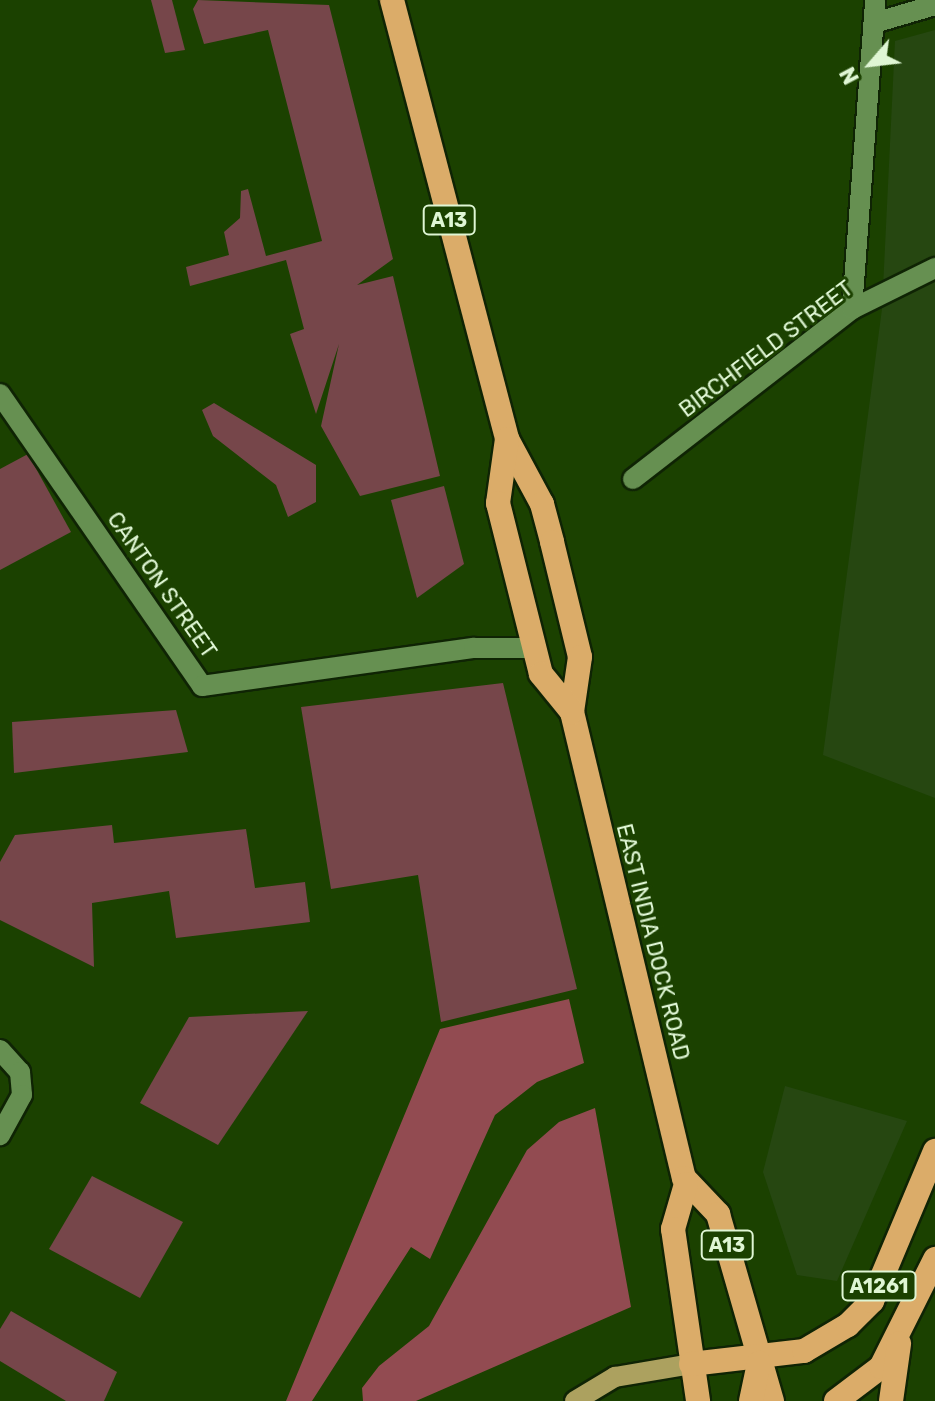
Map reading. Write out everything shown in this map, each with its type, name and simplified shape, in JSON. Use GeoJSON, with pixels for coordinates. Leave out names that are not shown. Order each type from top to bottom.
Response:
{"type":"FeatureCollection","features":[{"type":"Feature","properties":{"kind":"highway","name":"EAST INDIA DOCK ROAD"},"geometry":{"type":"LineString","coordinates":[[392,0],[507,439],[542,504],[580,657],[572,712],[686,1184],[673,1229],[691,1364]]}},
{"type":"Feature","properties":{"kind":"highway","name":"EAST INDIA DOCK ROAD"},"geometry":{"type":"LineString","coordinates":[[507,439],[498,503],[541,674],[572,712]]}},
{"type":"Feature","properties":{"kind":"highway","name":"A1261"},"geometry":{"type":"LineString","coordinates":[[761,1357],[829,1341],[872,1301],[935,1151]]}},
{"type":"Feature","properties":{"kind":"highway","name":"A13"},"geometry":{"type":"LineString","coordinates":[[686,1184],[718,1214],[772,1401]]}},
{"type":"Feature","properties":{"kind":"highway","name":"A1261"},"geometry":{"type":"LineString","coordinates":[[836,1401],[866,1383],[901,1334],[935,1259]]}},
{"type":"Feature","properties":{"kind":"highway","name":"A1261"},"geometry":{"type":"LineString","coordinates":[[891,1401],[901,1334]]}},
{"type":"Feature","properties":{"kind":"highway"},"geometry":{"type":"LineString","coordinates":[[691,1364],[761,1357],[751,1401]]}},
{"type":"Feature","properties":{"kind":"highway","name":"A13"},"geometry":{"type":"LineString","coordinates":[[691,1364],[698,1401]]}},
{"type":"Feature","properties":{"kind":"main road"},"geometry":{"type":"LineString","coordinates":[[575,1401],[615,1377],[691,1364]]}},
{"type":"Feature","properties":{"kind":"street"},"geometry":{"type":"LineString","coordinates":[[852,309],[875,0]]}},
{"type":"Feature","properties":{"kind":"street"},"geometry":{"type":"LineString","coordinates":[[874,23],[935,5]]}},
{"type":"Feature","properties":{"kind":"street","name":"BIRCHFIELD STREET"},"geometry":{"type":"LineString","coordinates":[[633,479],[852,309],[935,268]]}},
{"type":"Feature","properties":{"kind":"street","name":"CANTON STREET"},"geometry":{"type":"LineString","coordinates":[[0,394],[202,686],[401,660],[534,648]]}},
{"type":"Feature","properties":{"kind":"street"},"geometry":{"type":"LineString","coordinates":[[0,1050],[20,1072],[22,1095],[0,1135]]}},
{"type":"Feature","properties":{"kind":"shaded area"},"geometry":{"type":"Polygon","coordinates":[[[151,0],[172,0],[185,50],[165,53],[151,0]]]}},
{"type":"Feature","properties":{"kind":"shaded area"},"geometry":{"type":"Polygon","coordinates":[[[198,0],[329,5],[393,259],[357,285],[393,276],[440,476],[360,496],[321,426],[339,344],[316,414],[290,334],[304,329],[286,260],[190,286],[186,267],[229,255],[224,232],[240,218],[241,191],[248,189],[266,256],[322,241],[268,30],[204,44],[193,9],[198,0]]]}},
{"type":"Feature","properties":{"kind":"shaded area"},"geometry":{"type":"Polygon","coordinates":[[[935,30],[935,798],[823,755],[882,309],[895,41],[935,30]]]}},
{"type":"Feature","properties":{"kind":"shaded area"},"geometry":{"type":"Polygon","coordinates":[[[214,403],[316,465],[316,502],[288,517],[276,485],[213,436],[202,410],[214,403]]]}},
{"type":"Feature","properties":{"kind":"shaded area"},"geometry":{"type":"Polygon","coordinates":[[[28,454],[71,532],[0,570],[0,469],[28,454]]]}},
{"type":"Feature","properties":{"kind":"shaded area"},"geometry":{"type":"Polygon","coordinates":[[[444,486],[464,564],[417,598],[391,500],[444,486]]]}},
{"type":"Feature","properties":{"kind":"shaded area"},"geometry":{"type":"Polygon","coordinates":[[[503,683],[577,989],[441,1022],[418,875],[331,889],[301,707],[503,683]]]}},
{"type":"Feature","properties":{"kind":"shaded area"},"geometry":{"type":"Polygon","coordinates":[[[176,710],[188,752],[14,773],[12,722],[176,710]]]}},
{"type":"Feature","properties":{"kind":"shaded area"},"geometry":{"type":"Polygon","coordinates":[[[112,825],[114,843],[246,829],[255,888],[305,882],[310,922],[176,938],[169,891],[92,903],[94,967],[0,920],[0,862],[15,835],[112,825]]]}},
{"type":"Feature","properties":{"kind":"shaded area"},"geometry":{"type":"Polygon","coordinates":[[[569,999],[584,1063],[537,1082],[495,1115],[430,1259],[411,1247],[312,1401],[286,1401],[440,1029],[569,999]]]}},
{"type":"Feature","properties":{"kind":"shaded area"},"geometry":{"type":"Polygon","coordinates":[[[308,1011],[218,1145],[140,1103],[189,1017],[308,1011]]]}},
{"type":"Feature","properties":{"kind":"shaded area"},"geometry":{"type":"Polygon","coordinates":[[[785,1086],[907,1121],[837,1281],[797,1275],[763,1172],[785,1086]]]}},
{"type":"Feature","properties":{"kind":"shaded area"},"geometry":{"type":"Polygon","coordinates":[[[595,1108],[631,1307],[416,1401],[363,1401],[362,1388],[379,1366],[429,1326],[527,1150],[559,1122],[595,1108]]]}},
{"type":"Feature","properties":{"kind":"shaded area"},"geometry":{"type":"Polygon","coordinates":[[[92,1176],[183,1222],[140,1298],[49,1249],[92,1176]]]}},
{"type":"Feature","properties":{"kind":"shaded area"},"geometry":{"type":"Polygon","coordinates":[[[11,1311],[117,1372],[104,1401],[66,1401],[0,1361],[0,1329],[11,1311]]]}}]}
